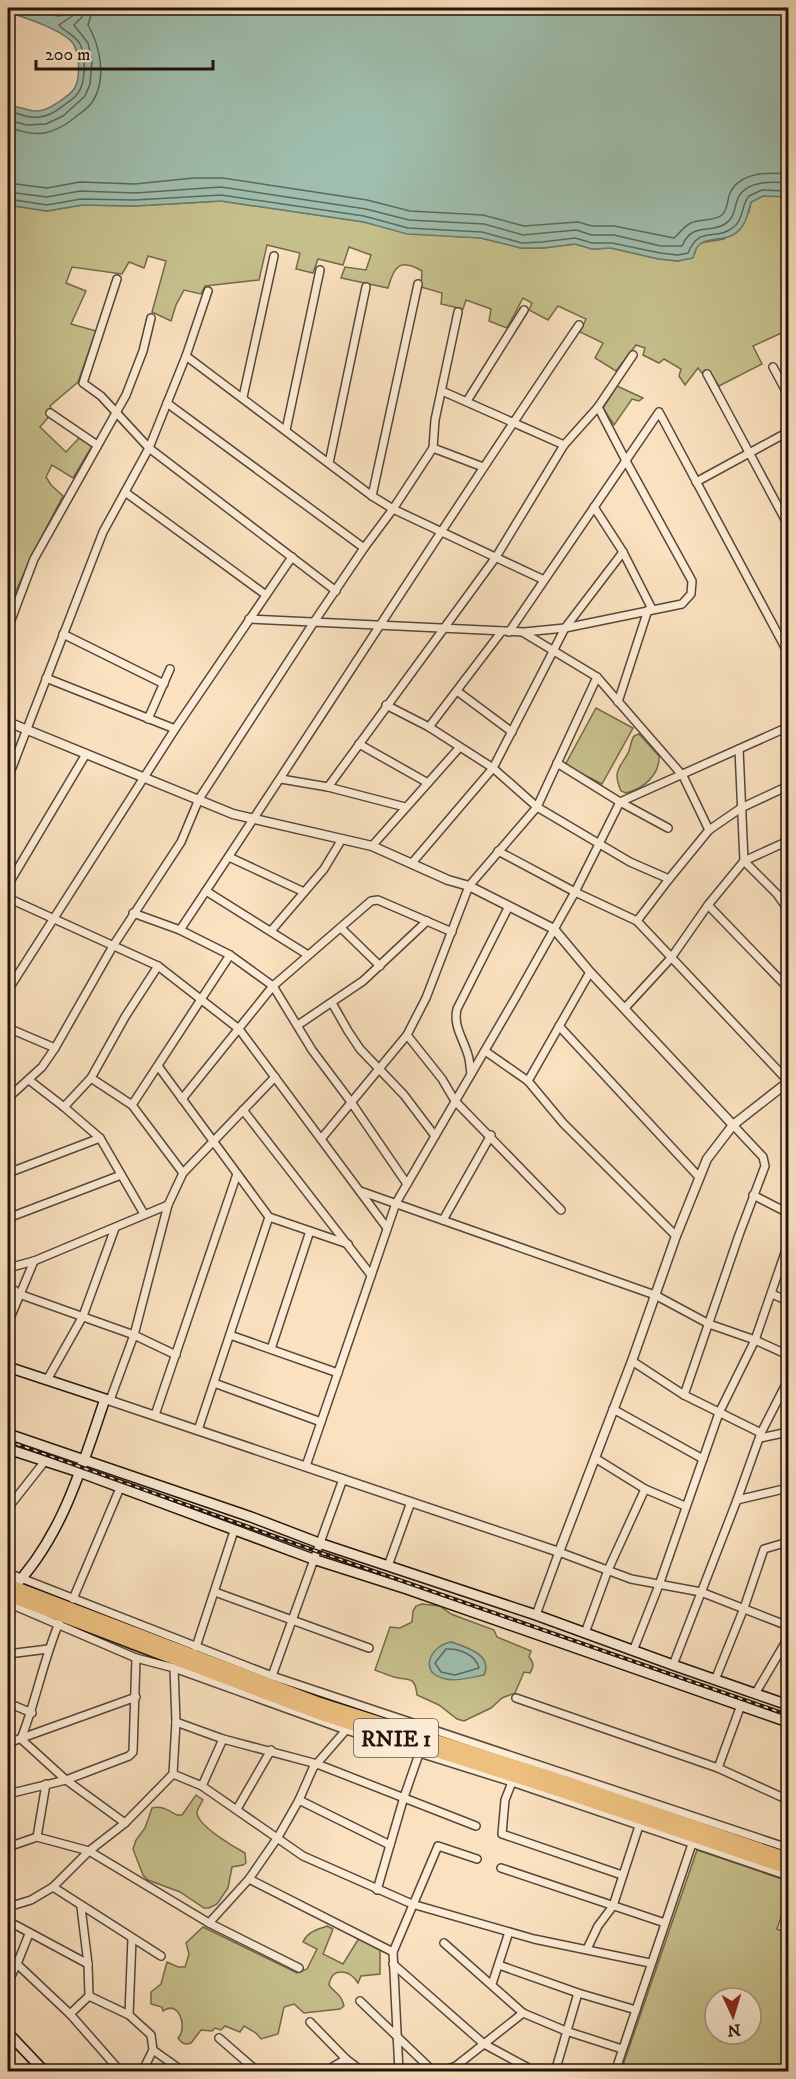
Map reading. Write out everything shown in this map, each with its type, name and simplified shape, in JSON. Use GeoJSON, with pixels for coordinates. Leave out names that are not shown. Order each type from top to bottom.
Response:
{"type":"FeatureCollection","features":[{"type":"Feature","properties":{"kind":"highway","name":"RNIE 1"},"geometry":{"type":"LineString","coordinates":[[12,1588],[320,1704],[567,1783],[788,1849]]}},
{"type":"Feature","properties":{"kind":"highway","name":"RNIE 1"},"geometry":{"type":"LineString","coordinates":[[12,1588],[318,1713],[564,1792],[789,1868]]}},
{"type":"Feature","properties":{"kind":"main road"},"geometry":{"type":"LineString","coordinates":[[8,1367],[108,1400],[51,1539],[12,1588]]}},
{"type":"Feature","properties":{"kind":"main road"},"geometry":{"type":"LineString","coordinates":[[8,1434],[319,1543],[536,1615],[789,1705]]}},
{"type":"Feature","properties":{"kind":"main road"},"geometry":{"type":"LineString","coordinates":[[8,1449],[80,1472],[313,1559],[418,1593],[789,1722]]}},
{"type":"Feature","properties":{"kind":"main road"},"geometry":{"type":"LineString","coordinates":[[8,2033],[45,2072]]}},
{"type":"Feature","properties":{"kind":"street"},"geometry":{"type":"LineString","coordinates":[[243,397],[274,256]]}},
{"type":"Feature","properties":{"kind":"street"},"geometry":{"type":"LineString","coordinates":[[285,430],[320,270]]}},
{"type":"Feature","properties":{"kind":"street"},"geometry":{"type":"LineString","coordinates":[[117,279],[83,383],[101,396],[149,448],[336,591]]}},
{"type":"Feature","properties":{"kind":"street"},"geometry":{"type":"LineString","coordinates":[[372,496],[418,284]]}},
{"type":"Feature","properties":{"kind":"street"},"geometry":{"type":"LineString","coordinates":[[329,463],[366,287]]}},
{"type":"Feature","properties":{"kind":"street"},"geometry":{"type":"LineString","coordinates":[[8,778],[103,532],[149,448],[186,356],[208,291]]}},
{"type":"Feature","properties":{"kind":"street"},"geometry":{"type":"LineString","coordinates":[[467,401],[524,310]]}},
{"type":"Feature","properties":{"kind":"street"},"geometry":{"type":"LineString","coordinates":[[8,1098],[42,1067],[55,1048],[133,913],[181,842],[199,799],[314,622],[433,448],[435,420],[458,312]]}},
{"type":"Feature","properties":{"kind":"street"},"geometry":{"type":"LineString","coordinates":[[8,628],[34,559],[126,395],[151,318]]}},
{"type":"Feature","properties":{"kind":"street"},"geometry":{"type":"LineString","coordinates":[[180,930],[381,626],[440,531],[579,325]]}},
{"type":"Feature","properties":{"kind":"street"},"geometry":{"type":"LineString","coordinates":[[328,787],[496,557],[564,445],[598,407],[633,355]]}},
{"type":"Feature","properties":{"kind":"street"},"geometry":{"type":"LineString","coordinates":[[186,356],[372,496],[393,509],[544,580]]}},
{"type":"Feature","properties":{"kind":"street"},"geometry":{"type":"LineString","coordinates":[[773,367],[789,395]]}},
{"type":"Feature","properties":{"kind":"street"},"geometry":{"type":"LineString","coordinates":[[707,374],[789,525]]}},
{"type":"Feature","properties":{"kind":"street"},"geometry":{"type":"LineString","coordinates":[[442,391],[564,445]]}},
{"type":"Feature","properties":{"kind":"street"},"geometry":{"type":"LineString","coordinates":[[167,403],[364,548]]}},
{"type":"Feature","properties":{"kind":"street"},"geometry":{"type":"LineString","coordinates":[[249,619],[524,632],[565,628],[682,604],[691,594],[692,581],[598,407]]}},
{"type":"Feature","properties":{"kind":"street"},"geometry":{"type":"LineString","coordinates":[[50,412],[97,445]]}},
{"type":"Feature","properties":{"kind":"street"},"geometry":{"type":"LineString","coordinates":[[429,727],[508,630],[659,412],[789,653]]}},
{"type":"Feature","properties":{"kind":"street"},"geometry":{"type":"LineString","coordinates":[[696,482],[789,432]]}},
{"type":"Feature","properties":{"kind":"street"},"geometry":{"type":"LineString","coordinates":[[433,448],[483,467]]}},
{"type":"Feature","properties":{"kind":"street"},"geometry":{"type":"LineString","coordinates":[[125,492],[266,595]]}},
{"type":"Feature","properties":{"kind":"street"},"geometry":{"type":"LineString","coordinates":[[594,507],[623,552],[650,609],[618,702]]}},
{"type":"Feature","properties":{"kind":"street"},"geometry":{"type":"LineString","coordinates":[[412,863],[493,768],[565,628],[623,552]]}},
{"type":"Feature","properties":{"kind":"street"},"geometry":{"type":"LineString","coordinates":[[8,990],[144,776],[292,557]]}},
{"type":"Feature","properties":{"kind":"street"},"geometry":{"type":"LineString","coordinates":[[524,632],[597,677],[683,776],[709,830]]}},
{"type":"Feature","properties":{"kind":"street"},"geometry":{"type":"LineString","coordinates":[[63,634],[164,684]]}},
{"type":"Feature","properties":{"kind":"street"},"geometry":{"type":"LineString","coordinates":[[148,718],[170,669]]}},
{"type":"Feature","properties":{"kind":"street"},"geometry":{"type":"LineString","coordinates":[[321,1139],[407,1035],[426,998],[469,886],[537,807],[597,677]]}},
{"type":"Feature","properties":{"kind":"street"},"geometry":{"type":"LineString","coordinates":[[46,678],[175,729]]}},
{"type":"Feature","properties":{"kind":"street"},"geometry":{"type":"LineString","coordinates":[[457,691],[512,732]]}},
{"type":"Feature","properties":{"kind":"street"},"geometry":{"type":"LineString","coordinates":[[386,705],[429,727],[493,768],[537,807],[630,862],[669,879]]}},
{"type":"Feature","properties":{"kind":"street"},"geometry":{"type":"LineString","coordinates":[[8,722],[233,814],[372,846],[448,880],[469,886],[554,929],[590,972],[764,1157],[765,1166],[684,1395]]}},
{"type":"Feature","properties":{"kind":"street"},"geometry":{"type":"LineString","coordinates":[[306,1466],[396,1203],[575,892],[620,802],[789,728]]}},
{"type":"Feature","properties":{"kind":"street"},"geometry":{"type":"LineString","coordinates":[[359,744],[428,783]]}},
{"type":"Feature","properties":{"kind":"street"},"geometry":{"type":"LineString","coordinates":[[372,846],[459,748]]}},
{"type":"Feature","properties":{"kind":"street"},"geometry":{"type":"LineString","coordinates":[[739,749],[744,861],[777,894],[789,910]]}},
{"type":"Feature","properties":{"kind":"street"},"geometry":{"type":"LineString","coordinates":[[8,885],[86,754]]}},
{"type":"Feature","properties":{"kind":"street"},"geometry":{"type":"LineString","coordinates":[[557,763],[620,802],[668,828]]}},
{"type":"Feature","properties":{"kind":"street"},"geometry":{"type":"LineString","coordinates":[[281,779],[328,787],[405,807]]}},
{"type":"Feature","properties":{"kind":"street"},"geometry":{"type":"LineString","coordinates":[[637,921],[709,830],[741,807],[789,786]]}},
{"type":"Feature","properties":{"kind":"street"},"geometry":{"type":"LineString","coordinates":[[271,931],[324,869],[342,839]]}},
{"type":"Feature","properties":{"kind":"street"},"geometry":{"type":"LineString","coordinates":[[625,1008],[671,958],[708,905],[744,861],[789,841]]}},
{"type":"Feature","properties":{"kind":"street"},"geometry":{"type":"LineString","coordinates":[[498,851],[575,892],[637,921],[787,1085],[733,1125],[711,1152],[699,1177],[536,1615]]}},
{"type":"Feature","properties":{"kind":"street"},"geometry":{"type":"LineString","coordinates":[[229,857],[304,892]]}},
{"type":"Feature","properties":{"kind":"street"},"geometry":{"type":"LineString","coordinates":[[206,891],[308,955]]}},
{"type":"Feature","properties":{"kind":"street"},"geometry":{"type":"LineString","coordinates":[[8,898],[158,966],[239,1029],[387,1228]]}},
{"type":"Feature","properties":{"kind":"street"},"geometry":{"type":"LineString","coordinates":[[182,1099],[273,986],[374,900],[452,932]]}},
{"type":"Feature","properties":{"kind":"street"},"geometry":{"type":"LineString","coordinates":[[708,905],[789,988]]}},
{"type":"Feature","properties":{"kind":"street"},"geometry":{"type":"LineString","coordinates":[[471,1075],[469,1057],[456,1026],[455,1017],[509,906]]}},
{"type":"Feature","properties":{"kind":"street"},"geometry":{"type":"LineString","coordinates":[[133,913],[180,930],[230,956],[273,986],[312,1050],[407,1184]]}},
{"type":"Feature","properties":{"kind":"street"},"geometry":{"type":"LineString","coordinates":[[298,1025],[332,1003],[380,966],[427,921]]}},
{"type":"Feature","properties":{"kind":"street"},"geometry":{"type":"LineString","coordinates":[[341,928],[380,966]]}},
{"type":"Feature","properties":{"kind":"street"},"geometry":{"type":"LineString","coordinates":[[132,1105],[230,956]]}},
{"type":"Feature","properties":{"kind":"street"},"geometry":{"type":"LineString","coordinates":[[64,1107],[90,1078],[158,966]]}},
{"type":"Feature","properties":{"kind":"street"},"geometry":{"type":"LineString","coordinates":[[528,1081],[590,972]]}},
{"type":"Feature","properties":{"kind":"street"},"geometry":{"type":"LineString","coordinates":[[332,1003],[348,1031],[379,1070],[404,1095],[435,1136]]}},
{"type":"Feature","properties":{"kind":"street"},"geometry":{"type":"LineString","coordinates":[[558,1026],[699,1177]]}},
{"type":"Feature","properties":{"kind":"street"},"geometry":{"type":"LineString","coordinates":[[8,1028],[55,1048]]}},
{"type":"Feature","properties":{"kind":"street"},"geometry":{"type":"LineString","coordinates":[[407,1035],[442,1079],[456,1101],[561,1210]]}},
{"type":"Feature","properties":{"kind":"street"},"geometry":{"type":"LineString","coordinates":[[484,1051],[528,1081],[563,1123],[676,1236]]}},
{"type":"Feature","properties":{"kind":"street"},"geometry":{"type":"LineString","coordinates":[[158,1066],[269,1217],[348,1244]]}},
{"type":"Feature","properties":{"kind":"street"},"geometry":{"type":"LineString","coordinates":[[274,1077],[183,1173],[168,1205],[134,1335],[108,1400],[559,1552],[631,1579],[700,1592],[789,1626]]}},
{"type":"Feature","properties":{"kind":"street"},"geometry":{"type":"LineString","coordinates":[[90,1078],[132,1105],[183,1173]]}},
{"type":"Feature","properties":{"kind":"street"},"geometry":{"type":"LineString","coordinates":[[29,1080],[100,1138],[144,1214]]}},
{"type":"Feature","properties":{"kind":"street"},"geometry":{"type":"LineString","coordinates":[[243,1110],[371,1275]]}},
{"type":"Feature","properties":{"kind":"street"},"geometry":{"type":"LineString","coordinates":[[443,1220],[490,1135]]}},
{"type":"Feature","properties":{"kind":"street"},"geometry":{"type":"LineString","coordinates":[[8,1173],[100,1138]]}},
{"type":"Feature","properties":{"kind":"street"},"geometry":{"type":"LineString","coordinates":[[155,1415],[237,1174]]}},
{"type":"Feature","properties":{"kind":"street"},"geometry":{"type":"LineString","coordinates":[[8,1218],[122,1175]]}},
{"type":"Feature","properties":{"kind":"street"},"geometry":{"type":"LineString","coordinates":[[360,1190],[655,1295],[709,1324],[789,1355]]}},
{"type":"Feature","properties":{"kind":"street"},"geometry":{"type":"LineString","coordinates":[[753,1195],[789,1213]]}},
{"type":"Feature","properties":{"kind":"street"},"geometry":{"type":"LineString","coordinates":[[8,1268],[34,1261],[168,1205]]}},
{"type":"Feature","properties":{"kind":"street"},"geometry":{"type":"LineString","coordinates":[[198,1430],[269,1217]]}},
{"type":"Feature","properties":{"kind":"street"},"geometry":{"type":"LineString","coordinates":[[47,1380],[83,1316],[115,1228]]}},
{"type":"Feature","properties":{"kind":"street"},"geometry":{"type":"LineString","coordinates":[[271,1349],[310,1231]]}},
{"type":"Feature","properties":{"kind":"street"},"geometry":{"type":"LineString","coordinates":[[633,1651],[659,1585],[719,1413],[755,1340],[789,1244]]}},
{"type":"Feature","properties":{"kind":"street"},"geometry":{"type":"LineString","coordinates":[[8,1323],[34,1261]]}},
{"type":"Feature","properties":{"kind":"street"},"geometry":{"type":"LineString","coordinates":[[8,1285],[19,1294],[134,1335],[176,1355]]}},
{"type":"Feature","properties":{"kind":"street"},"geometry":{"type":"LineString","coordinates":[[772,1294],[789,1302]]}},
{"type":"Feature","properties":{"kind":"street"},"geometry":{"type":"LineString","coordinates":[[230,1335],[338,1373]]}},
{"type":"Feature","properties":{"kind":"street"},"geometry":{"type":"LineString","coordinates":[[632,1361],[684,1395],[760,1436],[789,1432]]}},
{"type":"Feature","properties":{"kind":"street"},"geometry":{"type":"LineString","coordinates":[[673,1665],[760,1436],[789,1380]]}},
{"type":"Feature","properties":{"kind":"street"},"geometry":{"type":"LineString","coordinates":[[214,1383],[321,1422]]}},
{"type":"Feature","properties":{"kind":"street"},"geometry":{"type":"LineString","coordinates":[[613,1409],[703,1459]]}},
{"type":"Feature","properties":{"kind":"street"},"geometry":{"type":"LineString","coordinates":[[595,1458],[645,1489],[685,1506]]}},
{"type":"Feature","properties":{"kind":"street"},"geometry":{"type":"LineString","coordinates":[[8,1508],[45,1461]]}},
{"type":"Feature","properties":{"kind":"street"},"geometry":{"type":"LineString","coordinates":[[272,1676],[343,1479]]}},
{"type":"Feature","properties":{"kind":"street"},"geometry":{"type":"LineString","coordinates":[[73,1599],[120,1488]]}},
{"type":"Feature","properties":{"kind":"street"},"geometry":{"type":"LineString","coordinates":[[737,1500],[789,1488]]}},
{"type":"Feature","properties":{"kind":"street"},"geometry":{"type":"LineString","coordinates":[[585,1633],[608,1570],[645,1489]]}},
{"type":"Feature","properties":{"kind":"street"},"geometry":{"type":"LineString","coordinates":[[388,1566],[411,1502]]}},
{"type":"Feature","properties":{"kind":"street"},"geometry":{"type":"LineString","coordinates":[[196,1647],[234,1531]]}},
{"type":"Feature","properties":{"kind":"street"},"geometry":{"type":"LineString","coordinates":[[715,1680],[744,1608],[764,1549],[789,1542]]}},
{"type":"Feature","properties":{"kind":"street"},"geometry":{"type":"LineString","coordinates":[[8,1573],[12,1588],[73,1599],[272,1676],[788,1849]]}},
{"type":"Feature","properties":{"kind":"street"},"geometry":{"type":"LineString","coordinates":[[215,1592],[292,1622],[369,1648]]}},
{"type":"Feature","properties":{"kind":"street"},"geometry":{"type":"LineString","coordinates":[[8,1603],[136,1658],[174,1668],[346,1730],[512,1782],[789,1876]]}},
{"type":"Feature","properties":{"kind":"street"},"geometry":{"type":"LineString","coordinates":[[21,1739],[32,1713],[48,1649],[59,1623]]}},
{"type":"Feature","properties":{"kind":"street"},"geometry":{"type":"LineString","coordinates":[[755,1694],[789,1638]]}},
{"type":"Feature","properties":{"kind":"street"},"geometry":{"type":"LineString","coordinates":[[8,1654],[48,1649]]}},
{"type":"Feature","properties":{"kind":"street"},"geometry":{"type":"LineString","coordinates":[[8,1794],[66,1780],[134,1752],[136,1658]]}},
{"type":"Feature","properties":{"kind":"street"},"geometry":{"type":"LineString","coordinates":[[8,1907],[31,1900],[53,1887],[88,1851],[125,1823],[173,1774],[176,1722],[174,1668]]}},
{"type":"Feature","properties":{"kind":"street"},"geometry":{"type":"LineString","coordinates":[[8,1743],[136,1697]]}},
{"type":"Feature","properties":{"kind":"street"},"geometry":{"type":"LineString","coordinates":[[516,1698],[718,1768],[789,1800]]}},
{"type":"Feature","properties":{"kind":"street"},"geometry":{"type":"LineString","coordinates":[[8,1703],[32,1713]]}},
{"type":"Feature","properties":{"kind":"street"},"geometry":{"type":"LineString","coordinates":[[718,1768],[741,1705]]}},
{"type":"Feature","properties":{"kind":"street"},"geometry":{"type":"LineString","coordinates":[[176,1722],[223,1738],[317,1764],[476,1826]]}},
{"type":"Feature","properties":{"kind":"street"},"geometry":{"type":"LineString","coordinates":[[209,1923],[249,1879],[278,1837],[314,1768],[346,1730]]}},
{"type":"Feature","properties":{"kind":"street"},"geometry":{"type":"LineString","coordinates":[[202,1786],[223,1738]]}},
{"type":"Feature","properties":{"kind":"street"},"geometry":{"type":"LineString","coordinates":[[21,1739],[66,1780],[125,1823]]}},
{"type":"Feature","properties":{"kind":"street"},"geometry":{"type":"LineString","coordinates":[[237,1809],[271,1750]]}},
{"type":"Feature","properties":{"kind":"street"},"geometry":{"type":"LineString","coordinates":[[377,1890],[419,1754]]}},
{"type":"Feature","properties":{"kind":"street"},"geometry":{"type":"LineString","coordinates":[[173,1774],[202,1786],[313,1861],[412,1904],[509,1932],[650,1963]]}},
{"type":"Feature","properties":{"kind":"street"},"geometry":{"type":"LineString","coordinates":[[512,1782],[505,1800],[502,1834],[622,1875]]}},
{"type":"Feature","properties":{"kind":"street"},"geometry":{"type":"LineString","coordinates":[[37,1837],[46,1784]]}},
{"type":"Feature","properties":{"kind":"street"},"geometry":{"type":"LineString","coordinates":[[299,1800],[390,1845]]}},
{"type":"Feature","properties":{"kind":"street"},"geometry":{"type":"LineString","coordinates":[[587,1949],[598,1926],[613,1906],[639,1826]]}},
{"type":"Feature","properties":{"kind":"street"},"geometry":{"type":"LineString","coordinates":[[8,1847],[37,1837],[88,1851],[209,1923],[299,1968]]}},
{"type":"Feature","properties":{"kind":"street"},"geometry":{"type":"LineString","coordinates":[[615,2072],[692,1844]]}},
{"type":"Feature","properties":{"kind":"street"},"geometry":{"type":"LineString","coordinates":[[399,2072],[393,1952],[438,1846],[477,1859]]}},
{"type":"Feature","properties":{"kind":"street"},"geometry":{"type":"LineString","coordinates":[[501,1868],[664,1923]]}},
{"type":"Feature","properties":{"kind":"street"},"geometry":{"type":"LineString","coordinates":[[249,1879],[393,1952]]}},
{"type":"Feature","properties":{"kind":"street"},"geometry":{"type":"LineString","coordinates":[[53,1887],[161,1956]]}},
{"type":"Feature","properties":{"kind":"street"},"geometry":{"type":"LineString","coordinates":[[70,2014],[89,1996],[88,1964],[81,1906]]}},
{"type":"Feature","properties":{"kind":"street"},"geometry":{"type":"LineString","coordinates":[[8,1921],[88,1964]]}},
{"type":"Feature","properties":{"kind":"street"},"geometry":{"type":"LineString","coordinates":[[492,1984],[509,1932]]}},
{"type":"Feature","properties":{"kind":"street"},"geometry":{"type":"LineString","coordinates":[[8,1982],[29,1934]]}},
{"type":"Feature","properties":{"kind":"street"},"geometry":{"type":"LineString","coordinates":[[129,2015],[132,1938]]}},
{"type":"Feature","properties":{"kind":"street"},"geometry":{"type":"LineString","coordinates":[[444,1943],[523,2013],[566,2031],[622,2049]]}},
{"type":"Feature","properties":{"kind":"street"},"geometry":{"type":"LineString","coordinates":[[17,1964],[70,2014],[121,2072]]}},
{"type":"Feature","properties":{"kind":"street"},"geometry":{"type":"LineString","coordinates":[[393,1964],[484,2044],[536,2072]]}},
{"type":"Feature","properties":{"kind":"street"},"geometry":{"type":"LineString","coordinates":[[499,1965],[578,1994],[636,2010]]}},
{"type":"Feature","properties":{"kind":"street"},"geometry":{"type":"LineString","coordinates":[[555,2072],[578,1994]]}},
{"type":"Feature","properties":{"kind":"street"},"geometry":{"type":"LineString","coordinates":[[89,1996],[129,2015],[151,2035],[153,2050],[142,2072]]}},
{"type":"Feature","properties":{"kind":"street"},"geometry":{"type":"LineString","coordinates":[[360,2001],[434,2072]]}},
{"type":"Feature","properties":{"kind":"street"},"geometry":{"type":"LineString","coordinates":[[441,2072],[456,2066],[523,2013]]}},
{"type":"Feature","properties":{"kind":"street"},"geometry":{"type":"LineString","coordinates":[[310,2022],[346,2059],[363,2072]]}},
{"type":"Feature","properties":{"kind":"street"},"geometry":{"type":"LineString","coordinates":[[219,2038],[258,2072]]}},
{"type":"Feature","properties":{"kind":"street"},"geometry":{"type":"LineString","coordinates":[[153,2050],[184,2072]]}},
{"type":"Feature","properties":{"kind":"street"},"geometry":{"type":"LineString","coordinates":[[324,2072],[346,2059]]}},
{"type":"Feature","properties":{"kind":"shaded area"},"geometry":{"type":"Polygon","coordinates":[[[763,196],[788,197],[788,330],[753,346],[762,364],[719,386],[708,370],[702,373],[698,368],[685,385],[679,376],[681,369],[664,359],[659,363],[643,355],[645,348],[636,345],[616,371],[595,358],[603,343],[580,332],[586,319],[558,306],[548,320],[529,310],[532,303],[523,298],[507,328],[489,321],[491,309],[466,300],[463,309],[441,304],[442,293],[421,287],[422,271],[408,265],[399,266],[388,288],[341,278],[345,267],[366,270],[371,255],[349,247],[343,265],[318,259],[313,273],[296,269],[300,253],[267,245],[259,280],[205,286],[201,294],[184,290],[171,321],[152,312],[166,261],[148,256],[144,268],[129,262],[122,274],[72,267],[66,283],[86,291],[71,324],[96,331],[78,382],[50,406],[53,412],[40,427],[66,452],[80,437],[92,446],[73,478],[52,465],[46,477],[63,496],[31,557],[8,609],[8,358],[13,351],[8,347],[8,205],[47,211],[82,205],[135,206],[221,201],[364,222],[407,233],[481,238],[521,248],[575,244],[592,249],[611,248],[678,261],[695,253],[700,243],[724,239],[749,212],[751,202],[763,196]]]}},
{"type":"Feature","properties":{"kind":"shaded area"},"geometry":{"type":"Polygon","coordinates":[[[617,386],[643,398],[639,401],[632,399],[614,425],[603,408],[617,386]]]}},
{"type":"Feature","properties":{"kind":"shaded area"},"geometry":{"type":"Polygon","coordinates":[[[596,708],[633,728],[602,784],[565,765],[596,708]]]}},
{"type":"Feature","properties":{"kind":"shaded area"},"geometry":{"type":"Polygon","coordinates":[[[639,734],[659,756],[659,763],[653,775],[644,785],[626,793],[621,791],[617,775],[634,736],[639,734]]]}},
{"type":"Feature","properties":{"kind":"shaded area"},"geometry":{"type":"Polygon","coordinates":[[[422,1604],[440,1606],[451,1614],[494,1630],[497,1637],[531,1651],[529,1657],[533,1665],[530,1673],[524,1672],[515,1693],[502,1698],[491,1708],[464,1721],[457,1719],[439,1705],[417,1695],[415,1684],[410,1680],[375,1670],[390,1627],[400,1628],[412,1622],[416,1606],[422,1604]],[[451,1642],[431,1658],[432,1672],[470,1676],[484,1675],[485,1662],[476,1652],[451,1642]]]}},
{"type":"Feature","properties":{"kind":"shaded area"},"geometry":{"type":"Polygon","coordinates":[[[196,1795],[203,1800],[197,1813],[203,1824],[217,1836],[245,1853],[246,1863],[232,1867],[228,1888],[217,1904],[209,1908],[204,1908],[180,1892],[148,1880],[143,1875],[133,1849],[136,1840],[145,1828],[152,1808],[162,1808],[182,1815],[196,1795]]]}},
{"type":"Feature","properties":{"kind":"shaded area"},"geometry":{"type":"Polygon","coordinates":[[[697,1850],[788,1881],[788,1895],[777,1929],[788,1934],[788,2071],[621,2071],[697,1850]]]}},
{"type":"Feature","properties":{"kind":"shaded area"},"geometry":{"type":"Polygon","coordinates":[[[327,1926],[333,1929],[323,1954],[343,1964],[359,1938],[380,1950],[380,1974],[361,1976],[358,1983],[351,1975],[342,1972],[337,1973],[331,1979],[329,1985],[343,2002],[344,2006],[340,2009],[304,2013],[294,2004],[284,2007],[278,2034],[261,2039],[244,2026],[240,2032],[225,2026],[221,2030],[215,2028],[212,2031],[201,2030],[191,2043],[185,2044],[178,2038],[182,2022],[177,2012],[169,2008],[163,2011],[162,2007],[151,2004],[151,1992],[161,1984],[167,1962],[178,1967],[185,1967],[189,1954],[186,1943],[203,1927],[297,1973],[307,1969],[317,1949],[303,1942],[305,1938],[313,1931],[327,1926]]]}},
{"type":"Feature","properties":{"kind":"water"},"geometry":{"type":"Polygon","coordinates":[[[30,7],[58,16],[73,8],[788,8],[788,197],[763,196],[751,202],[745,222],[736,233],[725,238],[703,242],[697,248],[693,258],[678,261],[611,248],[592,249],[575,244],[521,248],[481,238],[407,234],[364,222],[221,201],[135,206],[82,205],[47,211],[8,205],[8,106],[38,111],[55,104],[74,89],[78,79],[78,65],[74,45],[65,36],[8,12],[8,8],[30,7]]]}},
{"type":"Feature","properties":{"kind":"water"},"geometry":{"type":"Polygon","coordinates":[[[451,1642],[476,1652],[481,1657],[486,1668],[484,1675],[450,1680],[432,1672],[429,1666],[432,1654],[451,1642]]]}},
{"type":"Feature","properties":{"kind":"railway"},"geometry":{"type":"LineString","coordinates":[[8,1441],[788,1715]]}}]}
